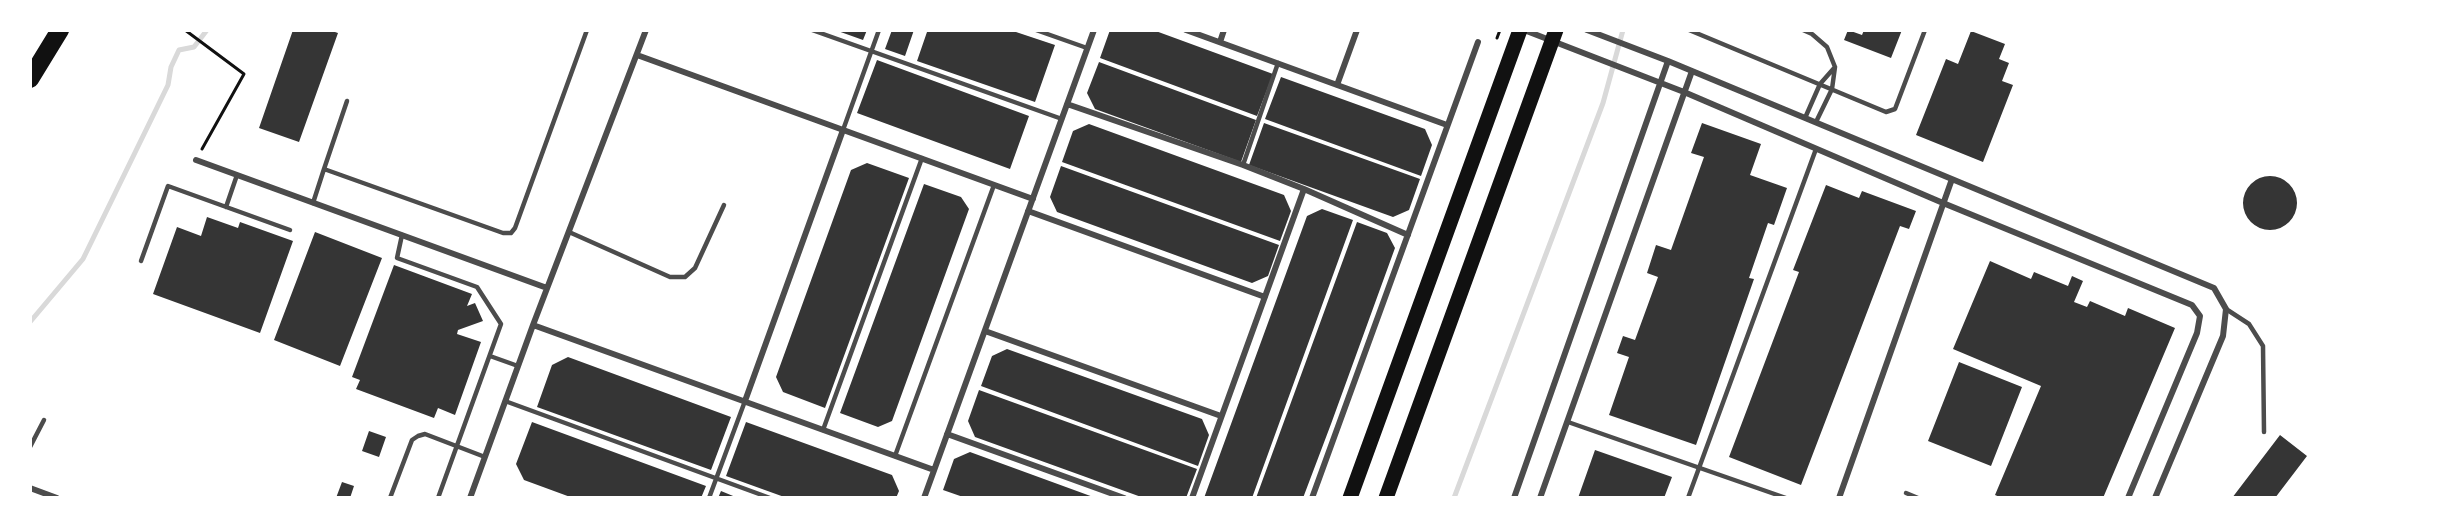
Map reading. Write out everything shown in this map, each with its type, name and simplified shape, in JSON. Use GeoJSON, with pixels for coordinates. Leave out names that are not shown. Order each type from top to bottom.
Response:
{"type":"FeatureCollection","features":[{"type":"Feature","properties":{"kind":"highway"},"geometry":{"type":"LineString","coordinates":[[30,79],[60,30]]}},
{"type":"Feature","properties":{"kind":"main road"},"geometry":{"type":"LineString","coordinates":[[1350,498],[1517,31]]}},
{"type":"Feature","properties":{"kind":"main road"},"geometry":{"type":"LineString","coordinates":[[1386,498],[1554,35]]}},
{"type":"Feature","properties":{"kind":"street"},"geometry":{"type":"LineString","coordinates":[[470,498],[533,325],[646,30]]}},
{"type":"Feature","properties":{"kind":"street"},"geometry":{"type":"LineString","coordinates":[[924,498],[1094,30]]}},
{"type":"Feature","properties":{"kind":"street"},"geometry":{"type":"LineString","coordinates":[[1186,30],[1448,125]]}},
{"type":"Feature","properties":{"kind":"street"},"geometry":{"type":"LineString","coordinates":[[1220,42],[1224,30]]}},
{"type":"Feature","properties":{"kind":"street"},"geometry":{"type":"LineString","coordinates":[[1337,85],[1357,30]]}},
{"type":"Feature","properties":{"kind":"street"},"geometry":{"type":"LineString","coordinates":[[1587,30],[1668,61],[2214,288],[2226,309],[2223,336],[2155,498]]}},
{"type":"Feature","properties":{"kind":"street"},"geometry":{"type":"LineString","coordinates":[[1517,31],[1554,35],[1586,53],[2192,306],[2200,316],[2197,333],[2128,498]]}},
{"type":"Feature","properties":{"kind":"street"},"geometry":{"type":"LineString","coordinates":[[1312,498],[1478,42]]}},
{"type":"Feature","properties":{"kind":"street"},"geometry":{"type":"LineString","coordinates":[[637,55],[1033,199]]}},
{"type":"Feature","properties":{"kind":"street"},"geometry":{"type":"LineString","coordinates":[[1514,498],[1668,61]]}},
{"type":"Feature","properties":{"kind":"street"},"geometry":{"type":"LineString","coordinates":[[1540,498],[1692,71]]}},
{"type":"Feature","properties":{"kind":"street"},"geometry":{"type":"LineString","coordinates":[[1067,104],[1243,165],[1408,235]]}},
{"type":"Feature","properties":{"kind":"street"},"geometry":{"type":"LineString","coordinates":[[745,401],[843,130]]}},
{"type":"Feature","properties":{"kind":"street"},"geometry":{"type":"LineString","coordinates":[[196,160],[547,288]]}},
{"type":"Feature","properties":{"kind":"street"},"geometry":{"type":"LineString","coordinates":[[1839,498],[1952,179]]}},
{"type":"Feature","properties":{"kind":"street"},"geometry":{"type":"LineString","coordinates":[[1192,498],[1304,189]]}},
{"type":"Feature","properties":{"kind":"street"},"geometry":{"type":"LineString","coordinates":[[1028,211],[1265,297]]}},
{"type":"Feature","properties":{"kind":"street"},"geometry":{"type":"LineString","coordinates":[[533,325],[934,470]]}},
{"type":"Feature","properties":{"kind":"street"},"geometry":{"type":"LineString","coordinates":[[985,331],[1221,416]]}},
{"type":"Feature","properties":{"kind":"street"},"geometry":{"type":"LineString","coordinates":[[947,434],[1124,498]]}},
{"type":"Feature","properties":{"kind":"street"},"geometry":{"type":"LineString","coordinates":[[30,488],[57,498]]}},
{"type":"Feature","properties":{"kind":"lane"},"geometry":{"type":"LineString","coordinates":[[324,169],[503,233],[511,233],[515,228],[587,30]]}},
{"type":"Feature","properties":{"kind":"lane"},"geometry":{"type":"LineString","coordinates":[[812,30],[1062,119]]}},
{"type":"Feature","properties":{"kind":"lane"},"geometry":{"type":"LineString","coordinates":[[843,130],[879,30]]}},
{"type":"Feature","properties":{"kind":"lane"},"geometry":{"type":"LineString","coordinates":[[1036,30],[1087,48]]}},
{"type":"Feature","properties":{"kind":"lane"},"geometry":{"type":"LineString","coordinates":[[1689,30],[1886,112],[1895,109],[1925,30]]}},
{"type":"Feature","properties":{"kind":"lane"},"geometry":{"type":"LineString","coordinates":[[1803,30],[1812,34],[1827,47],[1835,67],[1832,89],[1816,122]]}},
{"type":"Feature","properties":{"kind":"lane"},"geometry":{"type":"LineString","coordinates":[[1243,165],[1278,63]]}},
{"type":"Feature","properties":{"kind":"lane"},"geometry":{"type":"LineString","coordinates":[[1805,118],[1820,84],[1835,67]]}},
{"type":"Feature","properties":{"kind":"lane"},"geometry":{"type":"LineString","coordinates":[[313,203],[347,101]]}},
{"type":"Feature","properties":{"kind":"lane"},"geometry":{"type":"LineString","coordinates":[[1688,498],[1816,149]]}},
{"type":"Feature","properties":{"kind":"lane"},"geometry":{"type":"LineString","coordinates":[[823,430],[921,158]]}},
{"type":"Feature","properties":{"kind":"lane"},"geometry":{"type":"LineString","coordinates":[[226,207],[237,175]]}},
{"type":"Feature","properties":{"kind":"lane"},"geometry":{"type":"LineString","coordinates":[[895,456],[994,185]]}},
{"type":"Feature","properties":{"kind":"lane"},"geometry":{"type":"LineString","coordinates":[[141,261],[168,186],[290,230]]}},
{"type":"Feature","properties":{"kind":"lane"},"geometry":{"type":"LineString","coordinates":[[569,232],[670,277],[684,277],[695,268],[724,205]]}},
{"type":"Feature","properties":{"kind":"lane"},"geometry":{"type":"LineString","coordinates":[[402,235],[397,258],[477,287],[501,324],[438,498]]}},
{"type":"Feature","properties":{"kind":"lane"},"geometry":{"type":"LineString","coordinates":[[2226,309],[2249,324],[2263,346],[2264,432]]}},
{"type":"Feature","properties":{"kind":"lane"},"geometry":{"type":"LineString","coordinates":[[490,356],[518,366]]}},
{"type":"Feature","properties":{"kind":"lane"},"geometry":{"type":"LineString","coordinates":[[505,401],[770,498]]}},
{"type":"Feature","properties":{"kind":"lane"},"geometry":{"type":"LineString","coordinates":[[709,498],[745,401]]}},
{"type":"Feature","properties":{"kind":"lane"},"geometry":{"type":"LineString","coordinates":[[30,447],[44,420]]}},
{"type":"Feature","properties":{"kind":"lane"},"geometry":{"type":"LineString","coordinates":[[1568,422],[1786,498]]}},
{"type":"Feature","properties":{"kind":"lane"},"geometry":{"type":"LineString","coordinates":[[390,498],[412,440],[425,434],[485,457]]}},
{"type":"Feature","properties":{"kind":"lane"},"geometry":{"type":"LineString","coordinates":[[1906,493],[1918,498]]}},
{"type":"Feature","properties":{"kind":"path"},"geometry":{"type":"LineString","coordinates":[[184,30],[244,74],[196,160]]}},
{"type":"Feature","properties":{"kind":"path"},"geometry":{"type":"LineString","coordinates":[[1497,38],[1500,30]]}},
{"type":"Feature","properties":{"kind":"path"},"geometry":{"type":"LineString","coordinates":[[1478,42],[1517,31]]}},
{"type":"Feature","properties":{"kind":"building"},"geometry":{"type":"Polygon","coordinates":[[[293,30],[329,30],[338,33],[299,142],[259,128],[293,30]]]}},
{"type":"Feature","properties":{"kind":"building"},"geometry":{"type":"Polygon","coordinates":[[[835,30],[867,30],[863,40],[835,30]]]}},
{"type":"Feature","properties":{"kind":"building"},"geometry":{"type":"Polygon","coordinates":[[[892,30],[914,30],[905,56],[885,49],[892,30]]]}},
{"type":"Feature","properties":{"kind":"building"},"geometry":{"type":"Polygon","coordinates":[[[922,30],[1010,30],[1055,45],[1035,102],[917,61],[927,32],[922,30]]]}},
{"type":"Feature","properties":{"kind":"building"},"geometry":{"type":"Polygon","coordinates":[[[1110,30],[1153,30],[1273,74],[1257,116],[1100,58],[1110,30]]]}},
{"type":"Feature","properties":{"kind":"building"},"geometry":{"type":"Polygon","coordinates":[[[1848,30],[1862,35],[1864,30],[1902,30],[1891,58],[1844,40],[1848,30]]]}},
{"type":"Feature","properties":{"kind":"building"},"geometry":{"type":"Polygon","coordinates":[[[1971,31],[2005,44],[1999,59],[2009,63],[2002,81],[2013,85],[1983,162],[1916,135],[1946,59],[1958,64],[1971,31]]]}},
{"type":"Feature","properties":{"kind":"building"},"geometry":{"type":"Polygon","coordinates":[[[877,60],[1029,116],[1010,169],[857,113],[877,60]]]}},
{"type":"Feature","properties":{"kind":"building"},"geometry":{"type":"Polygon","coordinates":[[[1099,62],[1256,120],[1241,162],[1095,109],[1087,93],[1099,62]]]}},
{"type":"Feature","properties":{"kind":"building"},"geometry":{"type":"Polygon","coordinates":[[[1281,77],[1425,129],[1432,145],[1421,176],[1265,119],[1281,77]]]}},
{"type":"Feature","properties":{"kind":"building"},"geometry":{"type":"Polygon","coordinates":[[[1264,123],[1420,179],[1409,210],[1393,217],[1249,165],[1264,123]]]}},
{"type":"Feature","properties":{"kind":"building"},"geometry":{"type":"Polygon","coordinates":[[[1702,123],[1761,144],[1750,175],[1787,188],[1774,225],[1768,223],[1749,278],[1754,279],[1696,445],[1609,415],[1629,357],[1617,353],[1623,336],[1635,340],[1658,277],[1647,273],[1656,245],[1671,250],[1704,157],[1691,153],[1702,123]]]}},
{"type":"Feature","properties":{"kind":"building"},"geometry":{"type":"Polygon","coordinates":[[[1089,124],[1284,195],[1291,211],[1280,241],[1062,162],[1073,131],[1089,124]]]}},
{"type":"Feature","properties":{"kind":"building"},"geometry":{"type":"Polygon","coordinates":[[[867,163],[909,178],[825,408],[783,392],[776,377],[851,170],[867,163]]]}},
{"type":"Feature","properties":{"kind":"building"},"geometry":{"type":"Polygon","coordinates":[[[1061,166],[1279,245],[1268,276],[1252,283],[1057,212],[1050,197],[1061,166]]]}},
{"type":"Feature","properties":{"kind":"building"},"geometry":{"type":"Polygon","coordinates":[[[2270,176],[2280,178],[2289,184],[2295,193],[2297,203],[2295,213],[2289,222],[2280,228],[2270,230],[2260,228],[2251,222],[2245,213],[2243,203],[2245,193],[2251,184],[2260,178],[2270,176]]]}},
{"type":"Feature","properties":{"kind":"building"},"geometry":{"type":"Polygon","coordinates":[[[924,184],[961,197],[969,209],[892,421],[878,427],[840,413],[924,184]]]}},
{"type":"Feature","properties":{"kind":"building"},"geometry":{"type":"Polygon","coordinates":[[[1826,185],[1859,198],[1862,191],[1916,211],[1909,229],[1900,226],[1801,485],[1729,457],[1799,272],[1793,270],[1826,185]]]}},
{"type":"Feature","properties":{"kind":"building"},"geometry":{"type":"Polygon","coordinates":[[[1322,209],[1353,220],[1252,498],[1204,498],[1307,216],[1322,209]]]}},
{"type":"Feature","properties":{"kind":"building"},"geometry":{"type":"Polygon","coordinates":[[[207,217],[238,228],[240,222],[293,241],[260,333],[153,294],[177,227],[201,236],[207,217]]]}},
{"type":"Feature","properties":{"kind":"building"},"geometry":{"type":"Polygon","coordinates":[[[1357,222],[1387,233],[1395,248],[1331,424],[1303,498],[1256,498],[1357,222]]]}},
{"type":"Feature","properties":{"kind":"building"},"geometry":{"type":"Polygon","coordinates":[[[315,232],[382,258],[340,366],[274,340],[315,232]]]}},
{"type":"Feature","properties":{"kind":"building"},"geometry":{"type":"Polygon","coordinates":[[[1990,261],[2031,279],[2034,272],[2068,286],[2072,276],[2083,281],[2074,302],[2087,307],[2090,301],[2125,316],[2128,308],[2175,328],[2103,498],[2002,498],[1995,495],[2041,386],[1953,349],[1990,261]]]}},
{"type":"Feature","properties":{"kind":"building"},"geometry":{"type":"Polygon","coordinates":[[[394,265],[472,294],[467,306],[475,303],[483,321],[458,330],[457,334],[481,342],[455,415],[438,408],[434,418],[356,389],[360,380],[352,377],[394,265]]]}},
{"type":"Feature","properties":{"kind":"building"},"geometry":{"type":"Polygon","coordinates":[[[1007,349],[1202,419],[1209,435],[1198,466],[981,386],[992,356],[1007,349]]]}},
{"type":"Feature","properties":{"kind":"building"},"geometry":{"type":"Polygon","coordinates":[[[568,357],[731,417],[711,470],[537,407],[552,365],[568,357]]]}},
{"type":"Feature","properties":{"kind":"building"},"geometry":{"type":"Polygon","coordinates":[[[1959,362],[2022,387],[1991,466],[1928,441],[1959,362]]]}},
{"type":"Feature","properties":{"kind":"building"},"geometry":{"type":"Polygon","coordinates":[[[979,390],[1197,469],[1186,498],[1144,498],[975,437],[968,421],[979,390]]]}},
{"type":"Feature","properties":{"kind":"building"},"geometry":{"type":"Polygon","coordinates":[[[532,422],[706,486],[701,498],[573,498],[524,480],[516,464],[532,422]]]}},
{"type":"Feature","properties":{"kind":"building"},"geometry":{"type":"Polygon","coordinates":[[[746,422],[892,475],[899,491],[896,498],[787,498],[726,476],[746,422]]]}},
{"type":"Feature","properties":{"kind":"building"},"geometry":{"type":"Polygon","coordinates":[[[369,431],[386,437],[379,457],[362,451],[369,431]]]}},
{"type":"Feature","properties":{"kind":"building"},"geometry":{"type":"Polygon","coordinates":[[[2280,435],[2307,456],[2275,498],[2232,498],[2280,435]]]}},
{"type":"Feature","properties":{"kind":"building"},"geometry":{"type":"Polygon","coordinates":[[[1595,450],[1672,477],[1664,498],[1578,498],[1595,450]]]}},
{"type":"Feature","properties":{"kind":"building"},"geometry":{"type":"Polygon","coordinates":[[[970,452],[1096,498],[966,498],[943,490],[954,459],[970,452]]]}},
{"type":"Feature","properties":{"kind":"building"},"geometry":{"type":"Polygon","coordinates":[[[342,482],[354,486],[350,498],[336,498],[342,482]]]}},
{"type":"Feature","properties":{"kind":"building"},"geometry":{"type":"Polygon","coordinates":[[[721,491],[738,498],[718,498],[721,491]]]}},
{"type":"Feature","properties":{"kind":"waterway"},"geometry":{"type":"LineString","coordinates":[[30,322],[83,259],[168,85],[171,67],[179,50],[194,47],[207,30]]}},
{"type":"Feature","properties":{"kind":"waterway"},"geometry":{"type":"LineString","coordinates":[[1454,498],[1603,103],[1623,30]]}}]}
